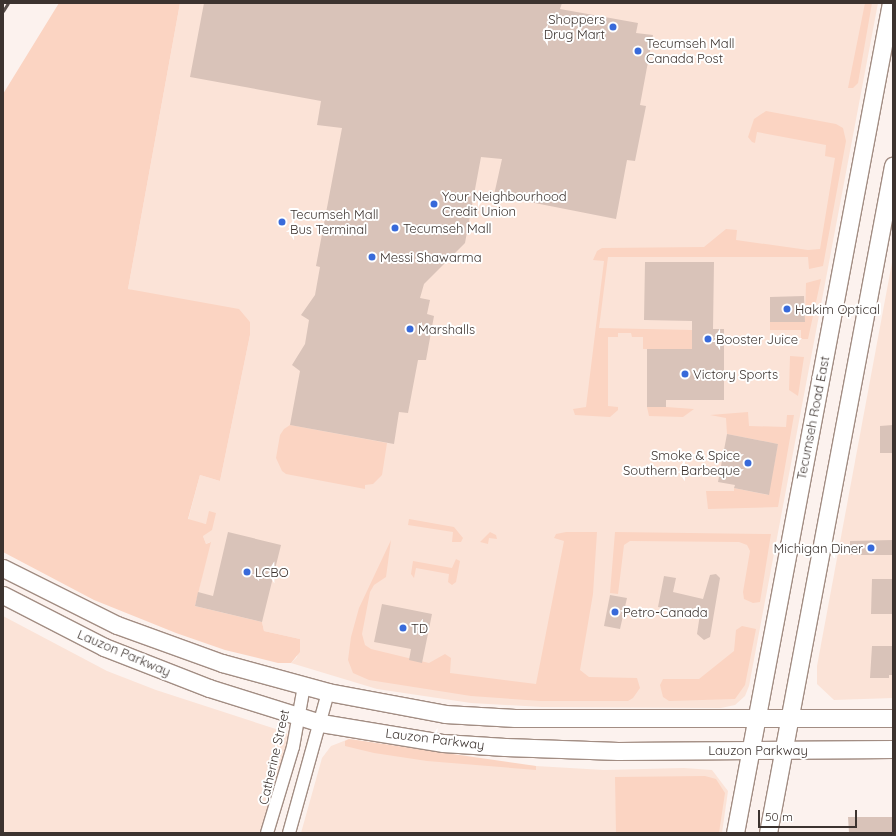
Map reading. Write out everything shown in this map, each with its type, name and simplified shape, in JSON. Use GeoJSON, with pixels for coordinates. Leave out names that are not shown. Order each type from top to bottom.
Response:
{"type":"FeatureCollection","features":[{"type":"Feature","properties":{"kind":"main road","name":"Tecumseh Road East"},"geometry":{"type":"LineString","coordinates":[[735,833],[891,3]]}},
{"type":"Feature","properties":{"kind":"main road"},"geometry":{"type":"LineString","coordinates":[[768,833],[893,166]]}},
{"type":"Feature","properties":{"kind":"main road","name":"Lauzon Parkway"},"geometry":{"type":"LineString","coordinates":[[3,568],[117,625],[222,663],[328,692],[445,714],[515,718],[893,718]]}},
{"type":"Feature","properties":{"kind":"main road","name":"Lauzon Parkway"},"geometry":{"type":"LineString","coordinates":[[3,595],[104,647],[209,688],[321,723],[443,743],[504,747],[618,751],[893,749]]}},
{"type":"Feature","properties":{"kind":"street","name":"Catherine Street"},"geometry":{"type":"LineString","coordinates":[[267,833],[278,801],[304,686]]}},
{"type":"Feature","properties":{"kind":"street"},"geometry":{"type":"LineString","coordinates":[[289,833],[321,723],[328,692]]}},
{"type":"Feature","properties":{"kind":"shaded area"},"geometry":{"type":"Polygon","coordinates":[[[59,3],[180,3],[128,289],[239,309],[250,322],[250,335],[220,481],[200,475],[188,519],[206,524],[209,511],[216,513],[212,530],[203,536],[206,544],[211,542],[195,606],[262,622],[264,631],[300,639],[300,652],[291,663],[278,663],[225,650],[176,633],[94,600],[3,552],[3,94],[59,3]]]}},
{"type":"Feature","properties":{"kind":"shaded area"},"geometry":{"type":"Polygon","coordinates":[[[180,3],[878,3],[749,686],[745,696],[735,705],[721,708],[542,707],[471,703],[377,689],[291,663],[297,657],[300,639],[264,631],[262,622],[195,606],[210,542],[206,544],[203,536],[206,524],[188,520],[200,475],[220,481],[250,335],[250,322],[128,289],[180,3]]]}},
{"type":"Feature","properties":{"kind":"shaded area"},"geometry":{"type":"Polygon","coordinates":[[[865,3],[872,3],[858,83],[853,88],[848,88],[865,3]]]}},
{"type":"Feature","properties":{"kind":"shaded area"},"geometry":{"type":"Polygon","coordinates":[[[766,111],[836,124],[843,128],[846,141],[823,266],[809,269],[808,257],[608,257],[599,328],[692,330],[692,349],[643,349],[643,337],[632,337],[631,333],[618,333],[618,337],[608,337],[608,406],[618,407],[618,410],[610,417],[575,415],[573,409],[586,407],[604,261],[593,260],[597,251],[602,248],[704,247],[726,229],[737,230],[736,240],[808,250],[820,249],[835,158],[825,156],[826,145],[757,132],[755,143],[752,142],[748,137],[754,119],[766,111]]]}},
{"type":"Feature","properties":{"kind":"shaded area"},"geometry":{"type":"Polygon","coordinates":[[[893,257],[893,698],[834,700],[817,684],[817,666],[893,257]]]}},
{"type":"Feature","properties":{"kind":"shaded area"},"geometry":{"type":"Polygon","coordinates":[[[821,279],[808,339],[801,339],[801,330],[770,330],[770,322],[805,321],[806,283],[821,279]]]}},
{"type":"Feature","properties":{"kind":"shaded area"},"geometry":{"type":"Polygon","coordinates":[[[790,356],[804,357],[798,396],[789,390],[790,356]]]}},
{"type":"Feature","properties":{"kind":"shaded area"},"geometry":{"type":"Polygon","coordinates":[[[647,407],[694,409],[683,417],[649,416],[647,407]]]}},
{"type":"Feature","properties":{"kind":"shaded area"},"geometry":{"type":"Polygon","coordinates":[[[748,412],[749,426],[786,427],[787,415],[794,415],[778,507],[708,509],[706,491],[734,491],[734,488],[768,495],[778,444],[727,434],[726,418],[710,415],[748,412]]]}},
{"type":"Feature","properties":{"kind":"shaded area"},"geometry":{"type":"Polygon","coordinates":[[[290,425],[387,443],[382,475],[373,484],[365,485],[365,489],[286,474],[282,471],[276,458],[280,435],[284,429],[290,425]]]}},
{"type":"Feature","properties":{"kind":"shaded area"},"geometry":{"type":"Polygon","coordinates":[[[409,519],[454,527],[463,538],[461,542],[452,542],[453,532],[408,525],[409,519]]]}},
{"type":"Feature","properties":{"kind":"shaded area"},"geometry":{"type":"Polygon","coordinates":[[[490,532],[496,535],[497,539],[489,538],[488,544],[480,542],[490,532]]]}},
{"type":"Feature","properties":{"kind":"shaded area"},"geometry":{"type":"Polygon","coordinates":[[[566,532],[597,532],[593,594],[580,670],[589,677],[637,678],[640,688],[633,698],[628,701],[541,701],[471,696],[369,680],[353,673],[348,660],[351,637],[359,608],[391,540],[386,577],[374,585],[370,592],[362,634],[365,645],[371,649],[429,663],[445,654],[451,658],[450,673],[536,684],[564,541],[554,538],[556,534],[566,532]]]}},
{"type":"Feature","properties":{"kind":"shaded area"},"geometry":{"type":"Polygon","coordinates":[[[615,532],[771,534],[760,602],[753,603],[744,599],[743,592],[750,551],[747,545],[739,542],[630,541],[624,545],[618,594],[610,593],[615,532]]]}},
{"type":"Feature","properties":{"kind":"shaded area"},"geometry":{"type":"Polygon","coordinates":[[[456,559],[460,561],[456,582],[452,585],[448,582],[449,574],[416,568],[414,578],[411,574],[413,561],[452,568],[456,559]]]}},
{"type":"Feature","properties":{"kind":"shaded area"},"geometry":{"type":"Polygon","coordinates":[[[3,616],[107,671],[156,690],[282,731],[293,737],[267,833],[3,833],[3,616]]]}},
{"type":"Feature","properties":{"kind":"shaded area"},"geometry":{"type":"Polygon","coordinates":[[[742,626],[756,629],[745,685],[735,699],[669,701],[663,697],[660,685],[663,679],[699,679],[734,651],[736,630],[742,626]]]}},
{"type":"Feature","properties":{"kind":"shaded area"},"geometry":{"type":"Polygon","coordinates":[[[349,739],[519,765],[604,770],[684,768],[712,770],[728,791],[722,833],[301,833],[322,758],[331,746],[349,739]]]}},
{"type":"Feature","properties":{"kind":"shaded area"},"geometry":{"type":"Polygon","coordinates":[[[349,739],[536,766],[536,770],[427,761],[374,753],[345,746],[345,741],[349,739]]]}},
{"type":"Feature","properties":{"kind":"shaded area"},"geometry":{"type":"Polygon","coordinates":[[[705,776],[716,779],[725,793],[719,833],[616,833],[615,777],[705,776]]]}},
{"type":"Feature","properties":{"kind":"building","name":"Tecumseh Mall"},"geometry":{"type":"Polygon","coordinates":[[[204,3],[562,3],[560,9],[638,23],[636,33],[653,35],[640,105],[646,106],[635,161],[627,160],[616,219],[494,195],[502,159],[481,157],[465,243],[424,284],[420,298],[430,300],[427,314],[434,316],[426,360],[418,360],[408,413],[399,412],[394,444],[290,425],[300,371],[292,365],[305,344],[309,320],[301,315],[315,295],[320,267],[316,266],[342,128],[317,125],[321,101],[190,77],[204,3]]]}},
{"type":"Feature","properties":{"kind":"building"},"geometry":{"type":"Polygon","coordinates":[[[645,262],[714,262],[713,329],[724,329],[724,400],[666,400],[666,407],[647,407],[647,349],[692,349],[692,321],[644,320],[645,262]]]}},
{"type":"Feature","properties":{"kind":"building","name":"Hakim Optical"},"geometry":{"type":"Polygon","coordinates":[[[804,296],[805,322],[770,322],[770,297],[804,296]]]}},
{"type":"Feature","properties":{"kind":"building"},"geometry":{"type":"Polygon","coordinates":[[[893,425],[893,453],[880,453],[880,426],[893,425]]]}},
{"type":"Feature","properties":{"kind":"building","name":"Smoke & Spice Southern Barbeque"},"geometry":{"type":"Polygon","coordinates":[[[727,434],[778,444],[769,495],[734,488],[735,485],[718,482],[727,434]]]}},
{"type":"Feature","properties":{"kind":"building","name":"LCBO"},"geometry":{"type":"Polygon","coordinates":[[[228,532],[281,545],[262,622],[195,606],[198,592],[213,596],[228,532]]]}},
{"type":"Feature","properties":{"kind":"building","name":"Michigan Diner"},"geometry":{"type":"Polygon","coordinates":[[[893,540],[893,555],[850,555],[850,541],[893,540]]]}},
{"type":"Feature","properties":{"kind":"building"},"geometry":{"type":"Polygon","coordinates":[[[716,574],[720,578],[710,637],[704,640],[697,634],[700,614],[658,607],[664,576],[676,578],[673,592],[703,599],[710,575],[716,574]]]}},
{"type":"Feature","properties":{"kind":"building"},"geometry":{"type":"Polygon","coordinates":[[[872,579],[893,579],[893,614],[871,614],[872,579]]]}},
{"type":"Feature","properties":{"kind":"building","name":"Petro-Canada"},"geometry":{"type":"Polygon","coordinates":[[[610,595],[627,598],[620,629],[604,626],[610,595]]]}},
{"type":"Feature","properties":{"kind":"building","name":"TD"},"geometry":{"type":"Polygon","coordinates":[[[382,604],[432,614],[422,663],[409,660],[411,649],[374,642],[382,604]]]}},
{"type":"Feature","properties":{"kind":"building"},"geometry":{"type":"Polygon","coordinates":[[[872,646],[893,646],[893,675],[889,675],[889,678],[870,678],[872,646]]]}},
{"type":"Feature","properties":{"kind":"building"},"geometry":{"type":"Polygon","coordinates":[[[848,817],[893,817],[893,833],[849,833],[848,817]]]}},
{"type":"Feature","properties":{"kind":"railway"},"geometry":{"type":"LineString","coordinates":[[3,11],[8,3]]}},
{"type":"Feature","properties":{"kind":"place","name":"Shoppers Drug Mart"},"geometry":{"type":"Point","coordinates":[613,27]}},
{"type":"Feature","properties":{"kind":"place","name":"Tecumseh Mall Canada Post"},"geometry":{"type":"Point","coordinates":[638,51]}},
{"type":"Feature","properties":{"kind":"place","name":"Your Neighbourhood Credit Union"},"geometry":{"type":"Point","coordinates":[434,204]}},
{"type":"Feature","properties":{"kind":"place","name":"Tecumseh Mall Bus Terminal"},"geometry":{"type":"Point","coordinates":[282,222]}},
{"type":"Feature","properties":{"kind":"place","name":"Tecumseh Mall"},"geometry":{"type":"Point","coordinates":[395,228]}},
{"type":"Feature","properties":{"kind":"place","name":"Messi Shawarma"},"geometry":{"type":"Point","coordinates":[372,257]}},
{"type":"Feature","properties":{"kind":"place","name":"Hakim Optical"},"geometry":{"type":"Point","coordinates":[787,309]}},
{"type":"Feature","properties":{"kind":"place","name":"Marshalls"},"geometry":{"type":"Point","coordinates":[410,329]}},
{"type":"Feature","properties":{"kind":"place","name":"Booster Juice"},"geometry":{"type":"Point","coordinates":[708,339]}},
{"type":"Feature","properties":{"kind":"place","name":"Victory Sports"},"geometry":{"type":"Point","coordinates":[685,374]}},
{"type":"Feature","properties":{"kind":"place","name":"Smoke & Spice Southern Barbeque"},"geometry":{"type":"Point","coordinates":[748,463]}},
{"type":"Feature","properties":{"kind":"place","name":"Michigan Diner"},"geometry":{"type":"Point","coordinates":[871,548]}},
{"type":"Feature","properties":{"kind":"place","name":"LCBO"},"geometry":{"type":"Point","coordinates":[247,572]}},
{"type":"Feature","properties":{"kind":"place","name":"Petro-Canada"},"geometry":{"type":"Point","coordinates":[615,612]}},
{"type":"Feature","properties":{"kind":"place","name":"TD"},"geometry":{"type":"Point","coordinates":[403,628]}}]}
